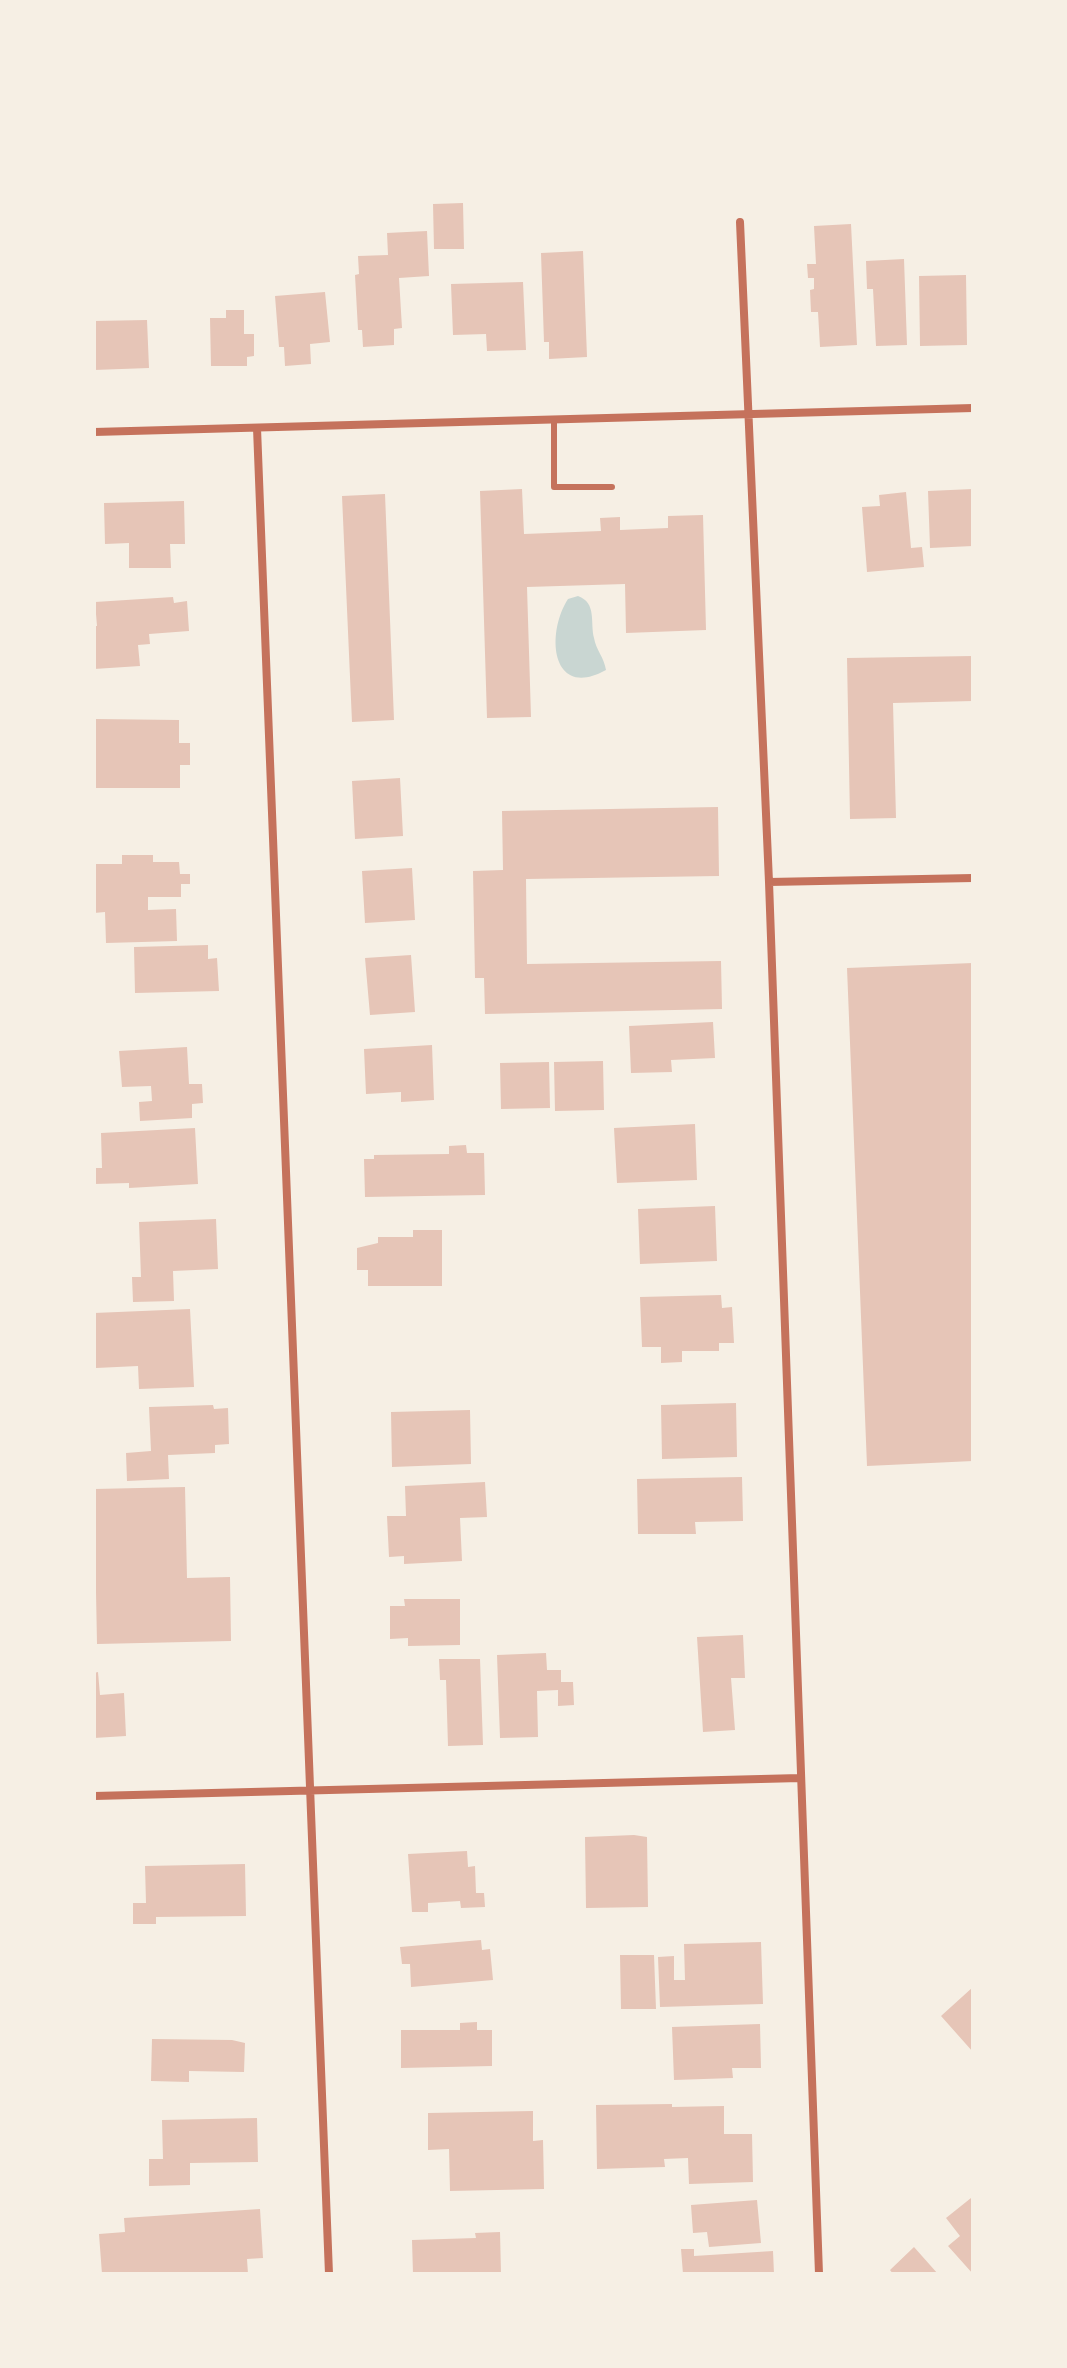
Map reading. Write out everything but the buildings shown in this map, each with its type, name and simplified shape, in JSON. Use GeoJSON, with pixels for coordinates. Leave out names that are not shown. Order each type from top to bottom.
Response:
{"type":"FeatureCollection","features":[{"type":"Feature","properties":{"kind":"street"},"geometry":{"type":"LineString","coordinates":[[740,222],[769,882],[819,2274]]}},
{"type":"Feature","properties":{"kind":"street"},"geometry":{"type":"LineString","coordinates":[[94,432],[973,408]]}},
{"type":"Feature","properties":{"kind":"street"},"geometry":{"type":"LineString","coordinates":[[257,428],[329,2274]]}},
{"type":"Feature","properties":{"kind":"street"},"geometry":{"type":"LineString","coordinates":[[769,882],[973,878]]}},
{"type":"Feature","properties":{"kind":"street"},"geometry":{"type":"LineString","coordinates":[[94,1796],[800,1778]]}},
{"type":"Feature","properties":{"kind":"lane"},"geometry":{"type":"LineString","coordinates":[[554,420],[554,487],[612,487]]}},
{"type":"Feature","properties":{"kind":"shaded area"},"geometry":{"type":"Polygon","coordinates":[[[578,596],[590,608],[595,642],[606,670],[588,677],[574,677],[564,670],[556,645],[561,614],[568,599],[578,596]]]}}]}
